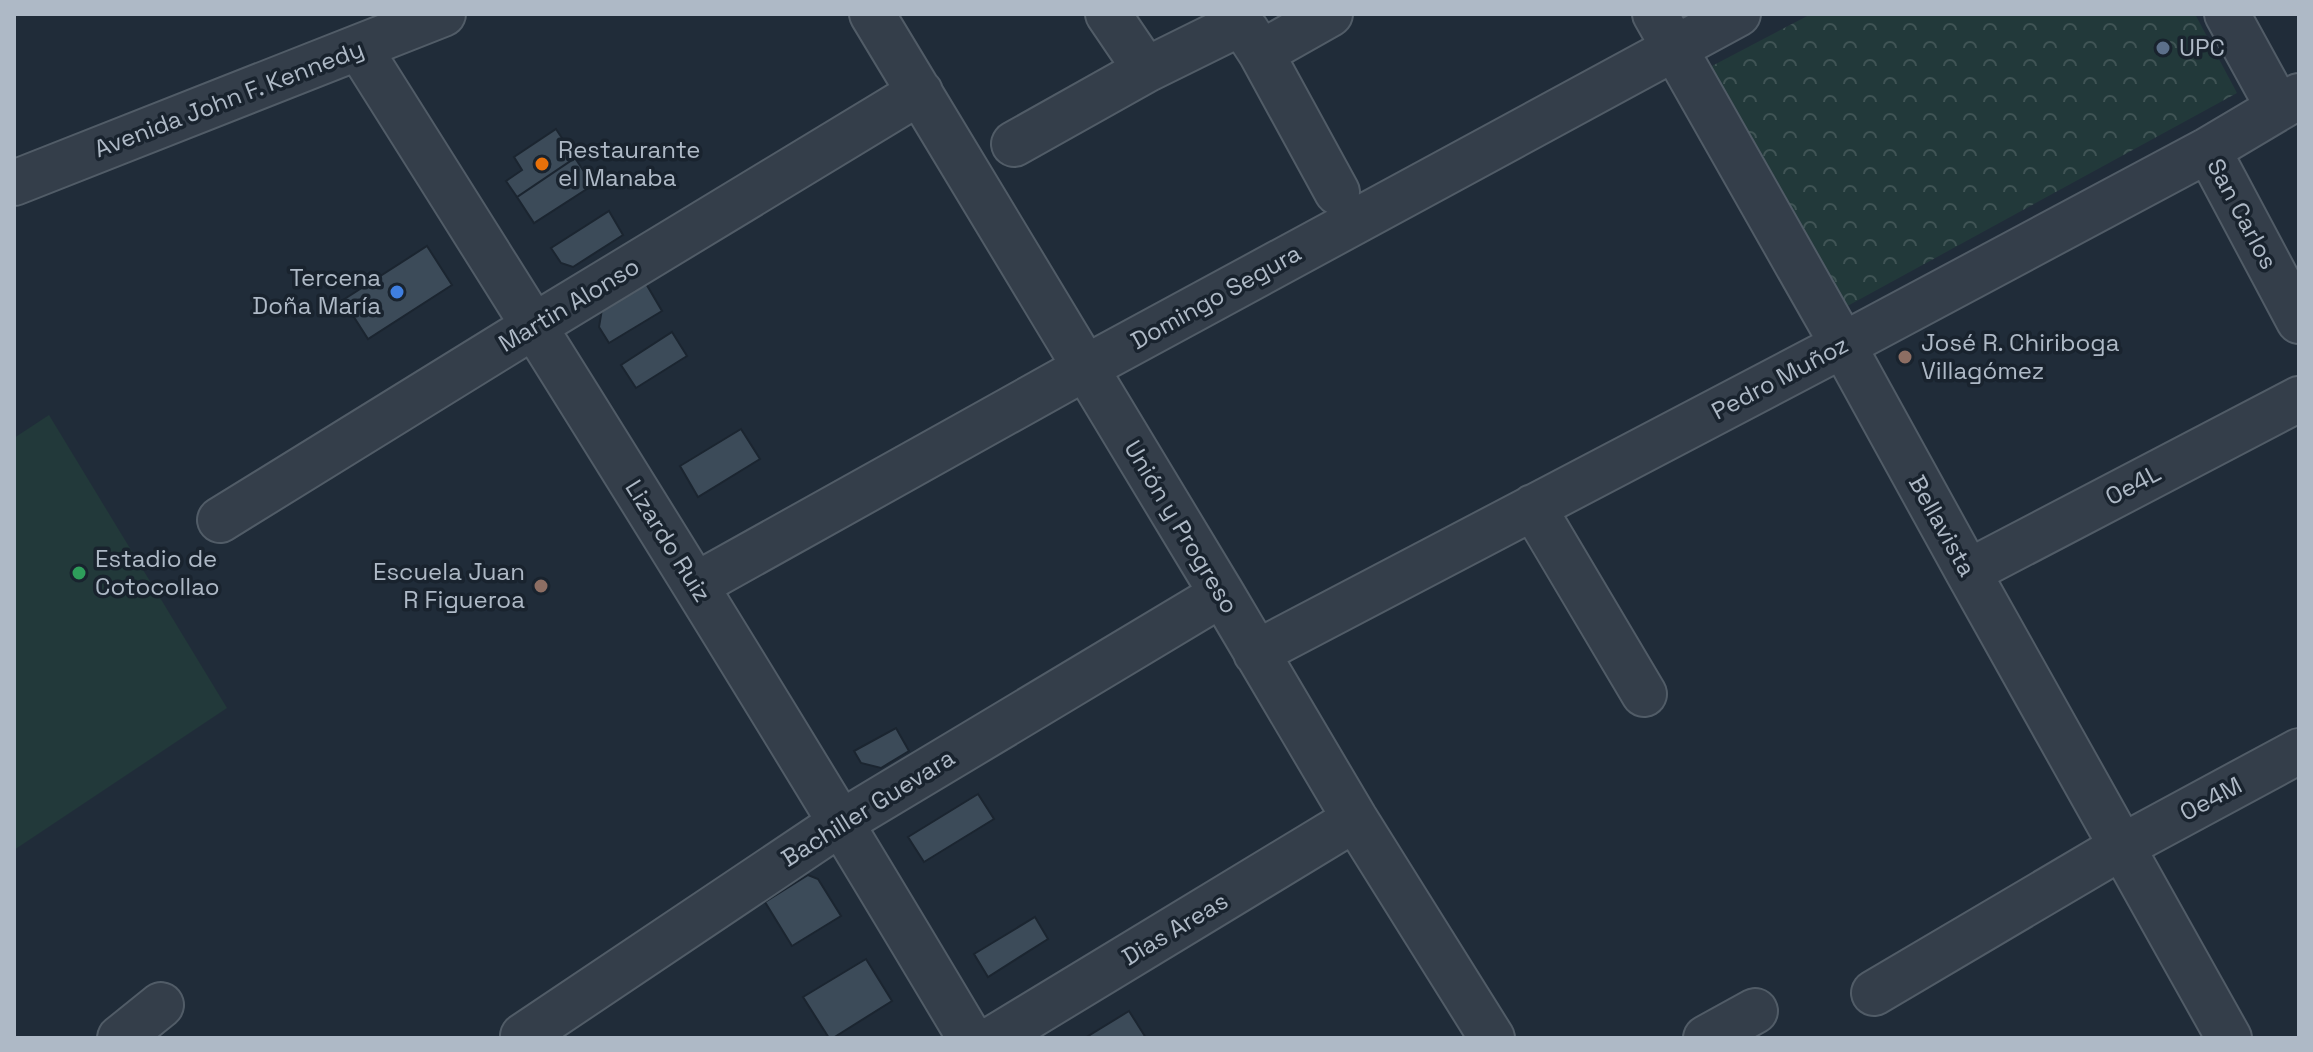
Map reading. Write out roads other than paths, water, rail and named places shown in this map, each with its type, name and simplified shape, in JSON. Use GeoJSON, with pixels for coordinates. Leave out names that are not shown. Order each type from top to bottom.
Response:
{"type":"FeatureCollection","features":[{"type":"Feature","properties":{"kind":"street","name":"Avenida John F. Kennedy"},"geometry":{"type":"LineString","coordinates":[[14,183],[443,14]]}},
{"type":"Feature","properties":{"kind":"street","name":"Unión y Progreso"},"geometry":{"type":"LineString","coordinates":[[872,14],[1355,819],[1492,1038]]}},
{"type":"Feature","properties":{"kind":"street"},"geometry":{"type":"LineString","coordinates":[[1108,14],[1146,70]]}},
{"type":"Feature","properties":{"kind":"street"},"geometry":{"type":"LineString","coordinates":[[1261,53],[1330,14]]}},
{"type":"Feature","properties":{"kind":"street","name":"Domingo Segura"},"geometry":{"type":"LineString","coordinates":[[696,585],[1085,368],[1664,31],[1738,14]]}},
{"type":"Feature","properties":{"kind":"street"},"geometry":{"type":"LineString","coordinates":[[2227,14],[2289,101]]}},
{"type":"Feature","properties":{"kind":"street"},"geometry":{"type":"LineString","coordinates":[[1014,144],[1146,70],[1233,27],[1240,27],[1246,30],[1261,53],[1337,192]]}},
{"type":"Feature","properties":{"kind":"street","name":"Bellavista"},"geometry":{"type":"LineString","coordinates":[[1664,31],[1843,345],[2229,1038]]}},
{"type":"Feature","properties":{"kind":"street","name":"Lizardo Ruiz"},"geometry":{"type":"LineString","coordinates":[[359,48],[696,585],[970,1038]]}},
{"type":"Feature","properties":{"kind":"street","name":"Martin Alonso"},"geometry":{"type":"LineString","coordinates":[[220,520],[920,92]]}},
{"type":"Feature","properties":{"kind":"street","name":"Pedro Muñoz"},"geometry":{"type":"LineString","coordinates":[[1256,653],[2208,150],[2289,101]]}},
{"type":"Feature","properties":{"kind":"street","name":"San Carlos"},"geometry":{"type":"LineString","coordinates":[[2208,150],[2299,321]]}},
{"type":"Feature","properties":{"kind":"street","name":"Oe4L"},"geometry":{"type":"LineString","coordinates":[[1968,572],[2299,399]]}},
{"type":"Feature","properties":{"kind":"street"},"geometry":{"type":"LineString","coordinates":[[1533,507],[1644,694]]}},
{"type":"Feature","properties":{"kind":"street","name":"Bachiller Guevara"},"geometry":{"type":"LineString","coordinates":[[523,1036],[842,822],[1222,594]]}},
{"type":"Feature","properties":{"kind":"street","name":"Oe4M"},"geometry":{"type":"LineString","coordinates":[[1874,993],[2123,846],[2299,751]]}},
{"type":"Feature","properties":{"kind":"street","name":"Dias Areas"},"geometry":{"type":"LineString","coordinates":[[994,1038],[1355,819]]}},
{"type":"Feature","properties":{"kind":"street"},"geometry":{"type":"LineString","coordinates":[[120,1038],[161,1005]]}},
{"type":"Feature","properties":{"kind":"street"},"geometry":{"type":"LineString","coordinates":[[1706,1038],[1755,1011]]}},
{"type":"Feature","properties":{"kind":"place","name":"UPC"},"geometry":{"type":"Point","coordinates":[2163,48]}},
{"type":"Feature","properties":{"kind":"place","name":"Restaurante el Manaba"},"geometry":{"type":"Point","coordinates":[542,164]}},
{"type":"Feature","properties":{"kind":"place","name":"Tercena Doña María"},"geometry":{"type":"Point","coordinates":[397,292]}},
{"type":"Feature","properties":{"kind":"place","name":"José R. Chiriboga Villagómez"},"geometry":{"type":"Point","coordinates":[1905,357]}},
{"type":"Feature","properties":{"kind":"place","name":"Estadio de Cotocollao"},"geometry":{"type":"Point","coordinates":[79,573]}},
{"type":"Feature","properties":{"kind":"place","name":"Escuela Juan R Figueroa"},"geometry":{"type":"Point","coordinates":[541,586]}}]}
